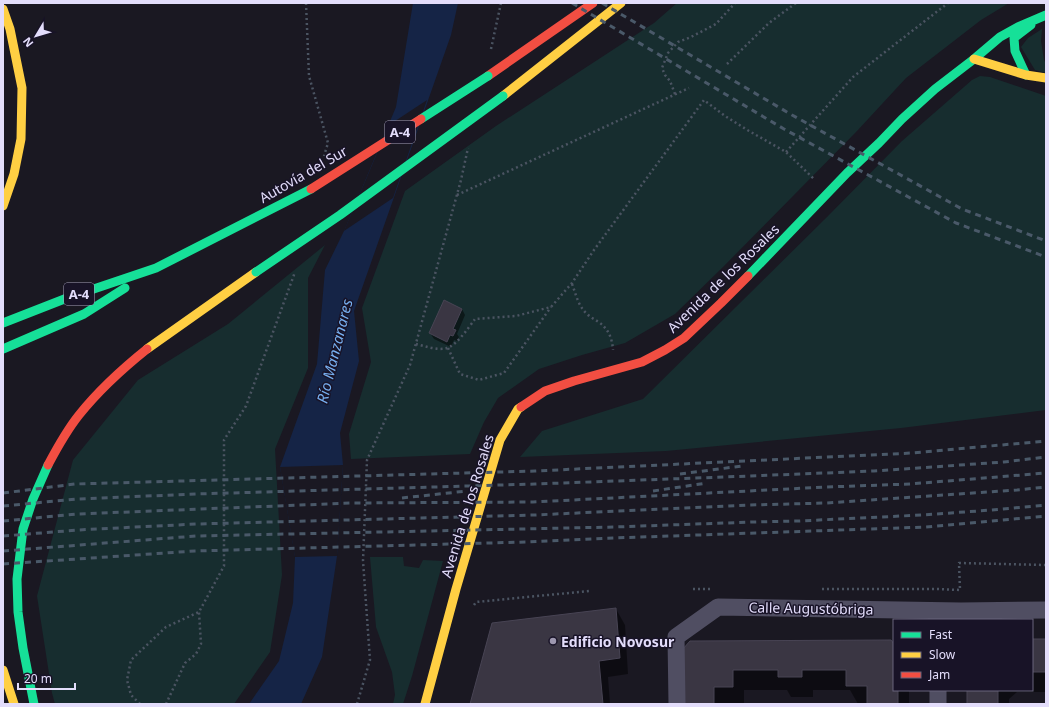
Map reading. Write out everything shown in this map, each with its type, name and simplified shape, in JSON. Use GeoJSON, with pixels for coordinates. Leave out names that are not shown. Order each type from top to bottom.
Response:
{"type":"FeatureCollection","features":[{"type":"Feature","properties":{"kind":"main road","name":"Autovía del Sur"},"geometry":{"type":"LineString","coordinates":[[3,322],[67,298],[156,268],[311,189],[488,76],[593,3]]}},
{"type":"Feature","properties":{"kind":"main road"},"geometry":{"type":"LineString","coordinates":[[34,704],[23,648],[18,612],[18,579],[23,529],[33,499],[47,467],[78,416],[106,384],[150,347],[340,215],[504,96],[621,3]]}},
{"type":"Feature","properties":{"kind":"main road"},"geometry":{"type":"LineString","coordinates":[[3,9],[10,28],[16,54],[22,96],[20,139],[14,174],[3,206]]}},
{"type":"Feature","properties":{"kind":"main road"},"geometry":{"type":"LineString","coordinates":[[1026,75],[1016,51],[1014,38],[1042,17]]}},
{"type":"Feature","properties":{"kind":"main road","name":"Avenida de los Rosales"},"geometry":{"type":"LineString","coordinates":[[425,704],[456,589],[500,440],[518,409],[545,391],[574,381],[642,362],[684,338],[721,303],[847,173],[935,89],[1000,37],[1018,27],[1042,17]]}},
{"type":"Feature","properties":{"kind":"main road"},"geometry":{"type":"LineString","coordinates":[[974,59],[1026,75],[1046,78]]}},
{"type":"Feature","properties":{"kind":"main road"},"geometry":{"type":"LineString","coordinates":[[3,349],[84,314],[156,268]]}},
{"type":"Feature","properties":{"kind":"main road"},"geometry":{"type":"LineString","coordinates":[[3,670],[14,704]]}},
{"type":"Feature","properties":{"kind":"street","name":"Calle Augustóbriga"},"geometry":{"type":"LineString","coordinates":[[677,704],[676,637],[718,607],[937,615],[960,611],[1046,610]]}},
{"type":"Feature","properties":{"kind":"street"},"geometry":{"type":"LineString","coordinates":[[938,691],[938,704]]}},
{"type":"Feature","properties":{"kind":"path"},"geometry":{"type":"LineString","coordinates":[[306,3],[309,76],[328,143],[324,158]]}},
{"type":"Feature","properties":{"kind":"path"},"geometry":{"type":"LineString","coordinates":[[491,49],[501,3]]}},
{"type":"Feature","properties":{"kind":"path"},"geometry":{"type":"LineString","coordinates":[[676,94],[662,68],[668,53],[678,42],[700,33],[716,24],[735,3]]}},
{"type":"Feature","properties":{"kind":"path"},"geometry":{"type":"LineString","coordinates":[[727,64],[769,24],[796,3]]}},
{"type":"Feature","properties":{"kind":"path"},"geometry":{"type":"LineString","coordinates":[[786,152],[853,77],[948,3]]}},
{"type":"Feature","properties":{"kind":"path"},"geometry":{"type":"LineString","coordinates":[[457,195],[689,88]]}},
{"type":"Feature","properties":{"kind":"path"},"geometry":{"type":"LineString","coordinates":[[448,348],[460,374],[479,380],[504,373],[551,307],[572,283],[594,250],[704,100],[748,131],[786,152],[817,183]]}},
{"type":"Feature","properties":{"kind":"path"},"geometry":{"type":"LineString","coordinates":[[357,704],[370,660],[363,561],[367,460],[410,365],[457,195],[470,142]]}},
{"type":"Feature","properties":{"kind":"path"},"geometry":{"type":"LineString","coordinates":[[166,704],[185,663],[196,654],[201,644],[199,612],[224,566],[224,440],[246,406],[296,266]]}},
{"type":"Feature","properties":{"kind":"path"},"geometry":{"type":"LineString","coordinates":[[572,283],[579,303],[587,315],[599,322],[609,332],[613,355],[620,368]]}},
{"type":"Feature","properties":{"kind":"path"},"geometry":{"type":"LineString","coordinates":[[416,344],[438,349],[448,348],[462,337],[475,319],[516,316],[551,307]]}},
{"type":"Feature","properties":{"kind":"path"},"geometry":{"type":"LineString","coordinates":[[960,590],[959,563],[1046,565]]}},
{"type":"Feature","properties":{"kind":"path"},"geometry":{"type":"LineString","coordinates":[[476,602],[589,591]]}},
{"type":"Feature","properties":{"kind":"path"},"geometry":{"type":"LineString","coordinates":[[140,704],[131,695],[127,680],[131,660],[166,627],[199,612]]}},
{"type":"Feature","properties":{"kind":"green space"},"geometry":{"type":"Polygon","coordinates":[[[677,3],[1009,3],[981,20],[906,78],[857,131],[675,314],[625,343],[539,369],[498,398],[484,422],[470,454],[351,459],[349,434],[371,362],[362,308],[405,191],[496,126],[654,23],[677,3]]]}},
{"type":"Feature","properties":{"kind":"green space"},"geometry":{"type":"Polygon","coordinates":[[[1042,29],[1041,41],[1046,64],[1046,73],[1035,70],[1021,47],[1028,38],[1042,29]]]}},
{"type":"Feature","properties":{"kind":"green space"},"geometry":{"type":"Polygon","coordinates":[[[980,76],[990,77],[1046,96],[1046,410],[901,428],[666,451],[520,457],[542,431],[643,399],[902,141],[972,80],[980,76]]]}},
{"type":"Feature","properties":{"kind":"green space"},"geometry":{"type":"Polygon","coordinates":[[[325,245],[308,278],[308,368],[275,449],[282,575],[270,652],[234,704],[55,704],[37,596],[73,460],[138,380],[228,324],[325,245]]]}},
{"type":"Feature","properties":{"kind":"green space"},"geometry":{"type":"Polygon","coordinates":[[[370,557],[403,557],[404,566],[419,568],[423,560],[443,561],[403,704],[393,704],[395,695],[392,672],[376,627],[370,557]]]}},
{"type":"Feature","properties":{"kind":"water","name":"Río Manzanares"},"geometry":{"type":"Polygon","coordinates":[[[413,3],[458,3],[451,35],[354,311],[359,361],[340,433],[343,465],[337,556],[322,657],[301,704],[249,704],[279,661],[293,603],[295,557],[280,467],[317,364],[325,270],[344,231],[396,107],[413,3]]]}},
{"type":"Feature","properties":{"kind":"pier"},"geometry":{"type":"Polygon","coordinates":[[[427,100],[393,198],[344,231],[389,125],[427,100]]]}},
{"type":"Feature","properties":{"kind":"pier"},"geometry":{"type":"Polygon","coordinates":[[[343,465],[337,556],[295,557],[280,467],[343,465]]]}},
{"type":"Feature","properties":{"kind":"building"},"geometry":{"type":"Polygon","coordinates":[[[444,300],[462,309],[453,329],[456,330],[453,336],[450,335],[447,342],[429,333],[444,300]]]}},
{"type":"Feature","properties":{"kind":"building","name":"Edificio Novosur"},"geometry":{"type":"Polygon","coordinates":[[[616,608],[620,658],[599,661],[603,704],[470,704],[492,623],[616,608]]]}},
{"type":"Feature","properties":{"kind":"building"},"geometry":{"type":"Polygon","coordinates":[[[1033,639],[1046,639],[1046,672],[1033,672],[1033,639]]]}},
{"type":"Feature","properties":{"kind":"building"},"geometry":{"type":"Polygon","coordinates":[[[891,640],[893,643],[893,691],[898,691],[898,704],[867,704],[867,686],[846,686],[846,670],[802,670],[802,677],[778,677],[778,670],[733,670],[733,687],[714,687],[714,704],[682,704],[682,650],[690,641],[891,640]]]}},
{"type":"Feature","properties":{"kind":"building"},"geometry":{"type":"Polygon","coordinates":[[[967,691],[998,691],[998,704],[967,704],[967,691]]]}},
{"type":"Feature","properties":{"kind":"railway"},"geometry":{"type":"LineString","coordinates":[[572,3],[784,129],[956,223],[1046,257]]}},
{"type":"Feature","properties":{"kind":"railway"},"geometry":{"type":"LineString","coordinates":[[602,3],[792,115],[962,209],[1046,241]]}},
{"type":"Feature","properties":{"kind":"railway"},"geometry":{"type":"LineString","coordinates":[[3,493],[75,484],[535,471],[912,453],[1046,441]]}},
{"type":"Feature","properties":{"kind":"railway"},"geometry":{"type":"LineString","coordinates":[[3,506],[77,499],[196,494],[535,484],[874,471],[1004,462],[1046,457]]}},
{"type":"Feature","properties":{"kind":"railway"},"geometry":{"type":"LineString","coordinates":[[680,474],[742,466]]}},
{"type":"Feature","properties":{"kind":"railway"},"geometry":{"type":"LineString","coordinates":[[3,521],[77,514],[351,503],[533,502],[910,484],[1046,473]]}},
{"type":"Feature","properties":{"kind":"railway"},"geometry":{"type":"LineString","coordinates":[[653,491],[707,483]]}},
{"type":"Feature","properties":{"kind":"railway"},"geometry":{"type":"LineString","coordinates":[[3,536],[78,530],[196,524],[534,515],[827,503],[1046,487]]}},
{"type":"Feature","properties":{"kind":"railway"},"geometry":{"type":"LineString","coordinates":[[402,498],[467,491]]}},
{"type":"Feature","properties":{"kind":"railway"},"geometry":{"type":"LineString","coordinates":[[3,551],[196,536],[614,527],[799,521],[922,515],[1046,505]]}},
{"type":"Feature","properties":{"kind":"railway"},"geometry":{"type":"LineString","coordinates":[[3,564],[195,551],[526,542],[926,527],[1046,516]]}},
{"type":"Feature","properties":{"kind":"traffic: fast"},"geometry":{"type":"LineString","coordinates":[[748,276],[847,173],[935,89],[1000,37],[1018,27],[1046,15]]}},
{"type":"Feature","properties":{"kind":"traffic: fast"},"geometry":{"type":"LineString","coordinates":[[1026,75],[1015,51],[1014,38],[1031,25]]}},
{"type":"Feature","properties":{"kind":"traffic: fast"},"geometry":{"type":"LineString","coordinates":[[421,119],[488,76]]}},
{"type":"Feature","properties":{"kind":"traffic: fast"},"geometry":{"type":"LineString","coordinates":[[256,272],[340,215],[503,96]]}},
{"type":"Feature","properties":{"kind":"traffic: fast"},"geometry":{"type":"LineString","coordinates":[[3,323],[67,298],[156,268],[311,189]]}},
{"type":"Feature","properties":{"kind":"traffic: fast"},"geometry":{"type":"LineString","coordinates":[[3,349],[84,314],[125,288]]}},
{"type":"Feature","properties":{"kind":"traffic: fast"},"geometry":{"type":"LineString","coordinates":[[34,704],[23,648],[18,612],[17,579],[23,529],[33,499],[48,465]]}},
{"type":"Feature","properties":{"kind":"traffic: slow"},"geometry":{"type":"LineString","coordinates":[[503,96],[621,3]]}},
{"type":"Feature","properties":{"kind":"traffic: slow"},"geometry":{"type":"LineString","coordinates":[[3,9],[10,29],[22,88],[21,139],[14,174],[3,206]]}},
{"type":"Feature","properties":{"kind":"traffic: slow"},"geometry":{"type":"LineString","coordinates":[[974,59],[1026,75],[1046,78]]}},
{"type":"Feature","properties":{"kind":"traffic: slow"},"geometry":{"type":"LineString","coordinates":[[147,349],[256,272]]}},
{"type":"Feature","properties":{"kind":"traffic: slow"},"geometry":{"type":"LineString","coordinates":[[425,704],[456,589],[500,440],[518,409],[521,407]]}},
{"type":"Feature","properties":{"kind":"traffic: slow"},"geometry":{"type":"LineString","coordinates":[[3,670],[14,704]]}},
{"type":"Feature","properties":{"kind":"traffic: jam"},"geometry":{"type":"LineString","coordinates":[[488,76],[593,3]]}},
{"type":"Feature","properties":{"kind":"traffic: jam"},"geometry":{"type":"LineString","coordinates":[[311,189],[421,119]]}},
{"type":"Feature","properties":{"kind":"traffic: jam"},"geometry":{"type":"LineString","coordinates":[[521,407],[545,391],[574,381],[642,362],[665,350],[684,338],[748,276]]}},
{"type":"Feature","properties":{"kind":"traffic: jam"},"geometry":{"type":"LineString","coordinates":[[48,465],[66,433],[87,406],[111,380],[147,349]]}},
{"type":"Feature","properties":{"kind":"place","name":"Edificio Novosur"},"geometry":{"type":"Point","coordinates":[553,641]}}]}
